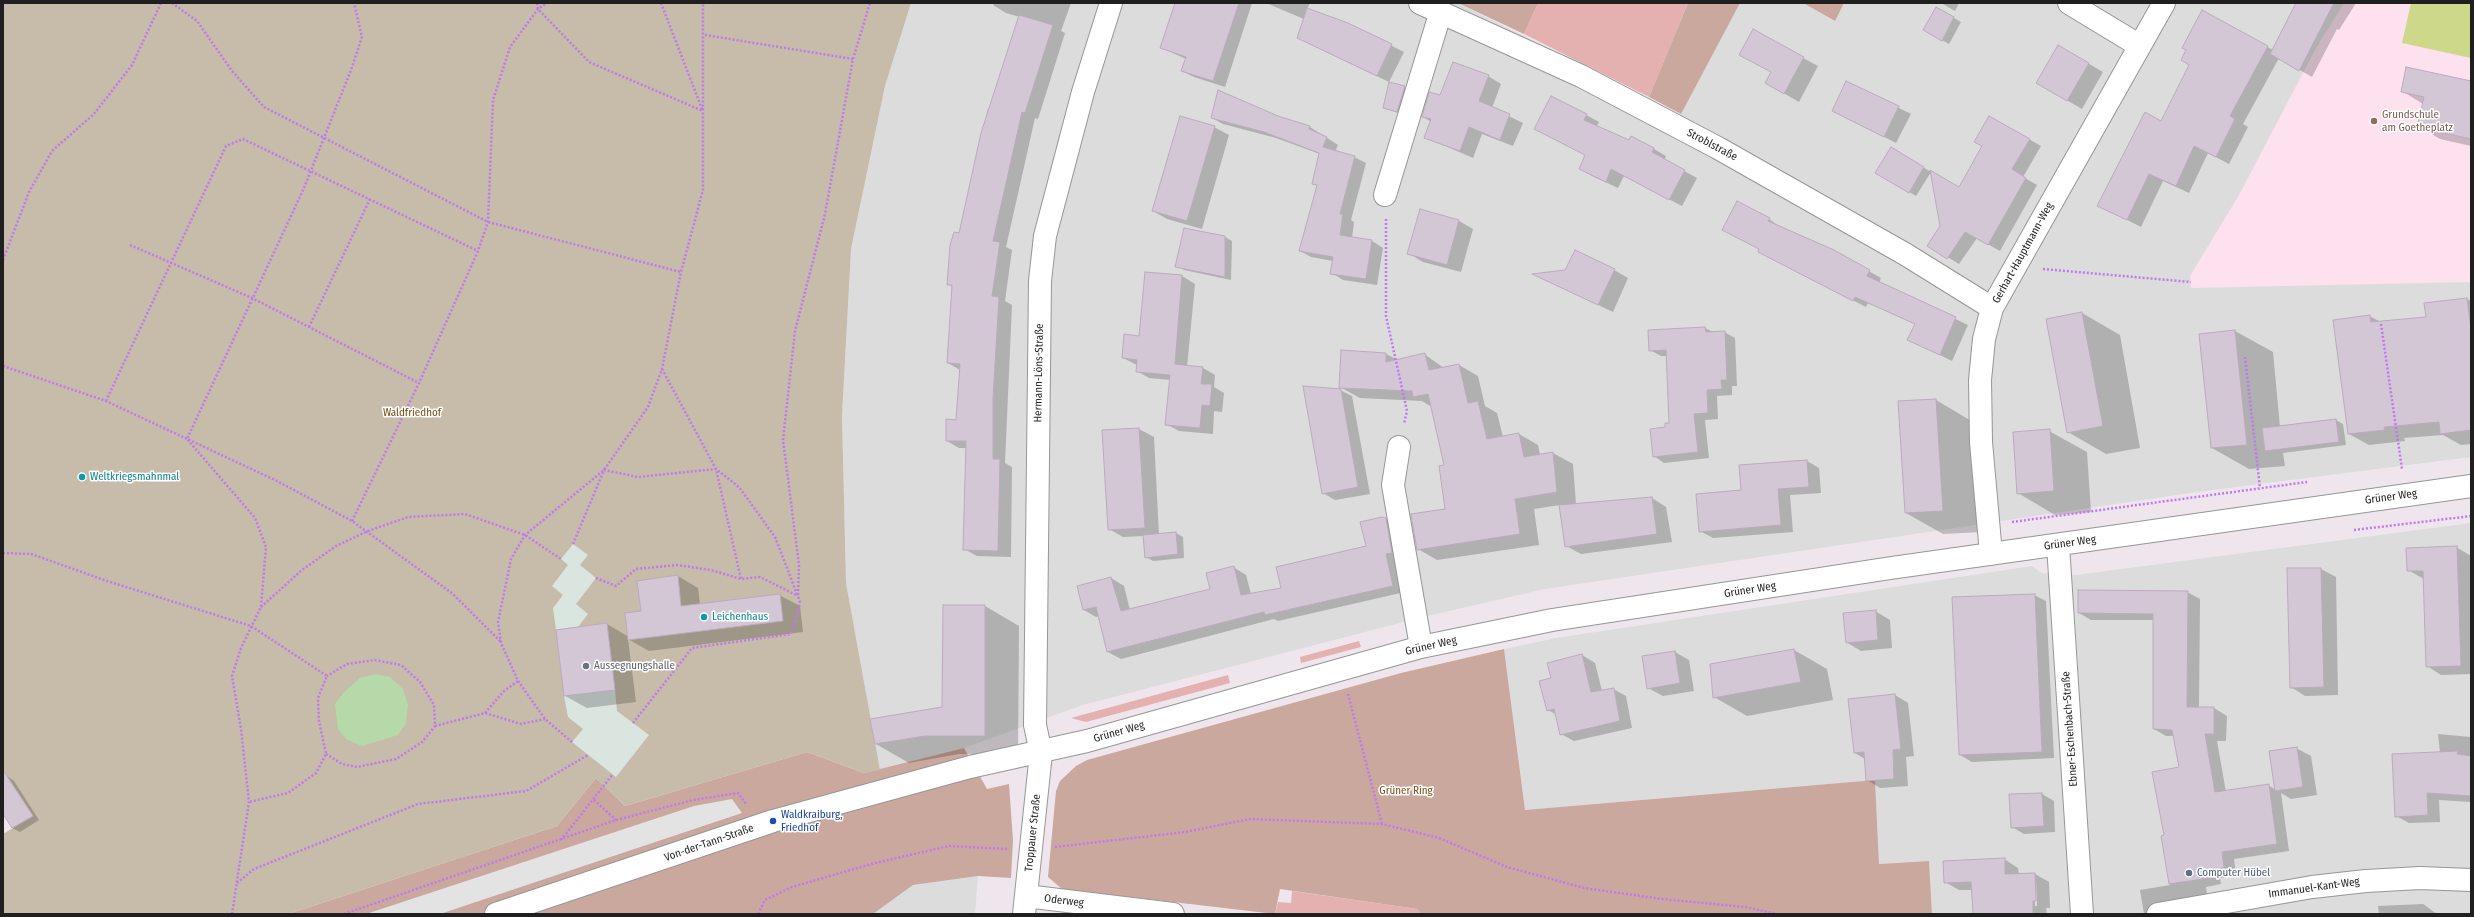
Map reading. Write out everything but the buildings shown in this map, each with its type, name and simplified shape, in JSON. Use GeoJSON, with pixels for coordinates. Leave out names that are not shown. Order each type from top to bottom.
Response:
{"type":"FeatureCollection","features":[{"type":"Feature","properties":{"kind":"street","name":"Hermann-Löns-Straße"},"geometry":{"type":"LineString","coordinates":[[1041,753],[1035,726],[1040,281],[1047,229],[1083,92],[1111,3]]}},
{"type":"Feature","properties":{"kind":"street","name":"Stroblstraße"},"geometry":{"type":"LineString","coordinates":[[1420,3],[1581,76],[1718,148],[1905,254],[1992,308]]}},
{"type":"Feature","properties":{"kind":"street"},"geometry":{"type":"LineString","coordinates":[[2069,3],[2140,46]]}},
{"type":"Feature","properties":{"kind":"street","name":"Gerhart-Hauptmann-Weg"},"geometry":{"type":"LineString","coordinates":[[1991,554],[1981,442],[1980,380],[1984,339],[1992,308],[2014,266],[2164,3]]}},
{"type":"Feature","properties":{"kind":"street"},"geometry":{"type":"LineString","coordinates":[[1385,195],[1441,12]]}},
{"type":"Feature","properties":{"kind":"street"},"geometry":{"type":"LineString","coordinates":[[1399,447],[1393,485],[1421,647]]}},
{"type":"Feature","properties":{"kind":"street","name":"Grüner Weg"},"geometry":{"type":"LineString","coordinates":[[1041,753],[1421,647],[1552,620],[1991,554],[2471,486]]}},
{"type":"Feature","properties":{"kind":"street","name":"Ebner-Eschenbach-Straße"},"geometry":{"type":"LineString","coordinates":[[2058,545],[2082,914]]}},
{"type":"Feature","properties":{"kind":"street","name":"Troppauer Straße"},"geometry":{"type":"LineString","coordinates":[[1025,905],[1041,753]]}},
{"type":"Feature","properties":{"kind":"street","name":"Von-der-Tann-Straße"},"geometry":{"type":"LineString","coordinates":[[496,914],[773,821],[970,767],[1041,753]]}},
{"type":"Feature","properties":{"kind":"street","name":"Immanuel-Kant-Weg"},"geometry":{"type":"LineString","coordinates":[[2158,914],[2312,888],[2366,881],[2420,878],[2471,880]]}},
{"type":"Feature","properties":{"kind":"street","name":"Oderweg"},"geometry":{"type":"LineString","coordinates":[[1025,905],[1173,914]]}},
{"type":"Feature","properties":{"kind":"path"},"geometry":{"type":"LineString","coordinates":[[3,258],[29,192],[52,151],[94,114],[132,66],[161,3]]}},
{"type":"Feature","properties":{"kind":"path"},"geometry":{"type":"LineString","coordinates":[[172,3],[197,21],[232,71],[264,107],[324,139],[488,222],[681,272]]}},
{"type":"Feature","properties":{"kind":"path"},"geometry":{"type":"LineString","coordinates":[[187,439],[324,139],[362,37],[354,3]]}},
{"type":"Feature","properties":{"kind":"path"},"geometry":{"type":"LineString","coordinates":[[537,3],[538,10],[589,62],[703,111]]}},
{"type":"Feature","properties":{"kind":"path"},"geometry":{"type":"LineString","coordinates":[[352,521],[419,383],[478,251],[488,222],[492,100],[510,47],[538,10],[546,3]]}},
{"type":"Feature","properties":{"kind":"path"},"geometry":{"type":"LineString","coordinates":[[661,3],[703,111]]}},
{"type":"Feature","properties":{"kind":"path"},"geometry":{"type":"LineString","coordinates":[[573,544],[604,470],[648,408],[662,369],[681,272],[703,190],[705,35],[703,3]]}},
{"type":"Feature","properties":{"kind":"path"},"geometry":{"type":"LineString","coordinates":[[798,596],[799,565],[784,432],[795,331],[825,214],[853,59],[870,3]]}},
{"type":"Feature","properties":{"kind":"path"},"geometry":{"type":"LineString","coordinates":[[705,35],[853,59]]}},
{"type":"Feature","properties":{"kind":"path"},"geometry":{"type":"LineString","coordinates":[[106,401],[226,146],[243,139],[311,170],[478,251]]}},
{"type":"Feature","properties":{"kind":"path"},"geometry":{"type":"LineString","coordinates":[[1385,195],[1386,316],[1407,411],[1399,447]]}},
{"type":"Feature","properties":{"kind":"path"},"geometry":{"type":"LineString","coordinates":[[309,327],[370,199]]}},
{"type":"Feature","properties":{"kind":"path"},"geometry":{"type":"LineString","coordinates":[[130,245],[252,298],[419,383]]}},
{"type":"Feature","properties":{"kind":"path"},"geometry":{"type":"LineString","coordinates":[[2014,266],[2191,282]]}},
{"type":"Feature","properties":{"kind":"path"},"geometry":{"type":"LineString","coordinates":[[2380,324],[2402,469]]}},
{"type":"Feature","properties":{"kind":"path"},"geometry":{"type":"LineString","coordinates":[[2245,357],[2260,488]]}},
{"type":"Feature","properties":{"kind":"path"},"geometry":{"type":"LineString","coordinates":[[3,366],[106,401],[276,481],[352,521],[368,531],[453,594],[501,643]]}},
{"type":"Feature","properties":{"kind":"path"},"geometry":{"type":"LineString","coordinates":[[662,369],[716,469],[742,579]]}},
{"type":"Feature","properties":{"kind":"path"},"geometry":{"type":"LineString","coordinates":[[187,439],[255,518],[266,547],[261,607]]}},
{"type":"Feature","properties":{"kind":"path"},"geometry":{"type":"LineString","coordinates":[[2394,470],[2410,468]]}},
{"type":"Feature","properties":{"kind":"path"},"geometry":{"type":"LineString","coordinates":[[604,470],[638,477],[716,469],[739,487],[775,537],[800,603],[791,634],[692,648],[633,724]]}},
{"type":"Feature","properties":{"kind":"path"},"geometry":{"type":"LineString","coordinates":[[572,742],[545,719],[518,681],[501,643],[498,622],[510,559],[525,535],[604,470]]}},
{"type":"Feature","properties":{"kind":"path"},"geometry":{"type":"LineString","coordinates":[[1988,526],[2315,480]]}},
{"type":"Feature","properties":{"kind":"path"},"geometry":{"type":"LineString","coordinates":[[232,914],[249,802],[242,729],[232,676],[241,648],[261,607],[307,566],[336,546],[368,531],[408,517],[465,514],[525,535],[561,560]]}},
{"type":"Feature","properties":{"kind":"path"},"geometry":{"type":"LineString","coordinates":[[2352,530],[2471,516]]}},
{"type":"Feature","properties":{"kind":"path"},"geometry":{"type":"LineString","coordinates":[[3,553],[31,554],[110,582],[251,626],[327,676]]}},
{"type":"Feature","properties":{"kind":"path"},"geometry":{"type":"LineString","coordinates":[[596,578],[616,586],[636,569],[677,565],[711,570],[742,579],[760,577],[798,596]]}},
{"type":"Feature","properties":{"kind":"path"},"geometry":{"type":"LineString","coordinates":[[249,802],[288,793],[316,773],[326,754],[319,721],[318,698],[327,676],[347,664],[375,660],[401,665],[420,682],[434,705],[435,726]]}},
{"type":"Feature","properties":{"kind":"path"},"geometry":{"type":"LineString","coordinates":[[1345,668],[1347,694],[1382,824]]}},
{"type":"Feature","properties":{"kind":"path"},"geometry":{"type":"LineString","coordinates":[[484,713],[504,691],[518,681]]}},
{"type":"Feature","properties":{"kind":"path"},"geometry":{"type":"LineString","coordinates":[[326,754],[342,764],[357,767],[396,759],[422,742],[435,726],[484,713],[521,724],[545,719]]}},
{"type":"Feature","properties":{"kind":"path"},"geometry":{"type":"LineString","coordinates":[[237,883],[254,870],[418,804],[526,791],[588,755]]}},
{"type":"Feature","properties":{"kind":"path"},"geometry":{"type":"LineString","coordinates":[[561,840],[613,774]]}},
{"type":"Feature","properties":{"kind":"path"},"geometry":{"type":"LineString","coordinates":[[344,914],[616,820],[693,800],[738,793],[747,805]]}},
{"type":"Feature","properties":{"kind":"path"},"geometry":{"type":"LineString","coordinates":[[594,800],[616,820]]}},
{"type":"Feature","properties":{"kind":"path"},"geometry":{"type":"LineString","coordinates":[[758,914],[765,900],[792,887],[871,864],[950,846],[1031,850],[1170,834],[1250,819],[1382,824],[1438,838],[1507,867],[1584,888],[1662,899],[1745,906],[1777,914]]}},
{"type":"Feature","properties":{"kind":"shaded area"},"geometry":{"type":"Polygon","coordinates":[[[911,3],[1458,3],[1680,114],[1740,3],[1803,3],[1834,21],[1844,3],[2471,3],[2471,457],[2190,493],[1545,589],[1423,617],[1083,705],[964,748],[880,770],[846,583],[842,416],[851,249],[885,86],[911,3]]]}},
{"type":"Feature","properties":{"kind":"shaded area"},"geometry":{"type":"Polygon","coordinates":[[[1538,3],[1688,3],[1649,97],[1524,34],[1538,3]]]}},
{"type":"Feature","properties":{"kind":"shaded area","name":"Grundschule am Goetheplatz"},"geometry":{"type":"Polygon","coordinates":[[[2344,3],[2471,3],[2471,282],[2191,288],[2190,276],[2239,195],[2316,48],[2344,3]]]}},
{"type":"Feature","properties":{"kind":"shaded area"},"geometry":{"type":"Polygon","coordinates":[[[2411,3],[2471,3],[2471,58],[2402,43],[2411,3]]]}},
{"type":"Feature","properties":{"kind":"shaded area"},"geometry":{"type":"Polygon","coordinates":[[[2471,523],[2471,914],[1932,914],[1929,861],[1879,864],[1875,780],[1525,810],[1504,649],[1556,638],[2032,566],[2042,573],[2076,575],[2471,523]]]}},
{"type":"Feature","properties":{"kind":"shaded area"},"geometry":{"type":"Polygon","coordinates":[[[573,544],[588,555],[580,565],[596,578],[576,604],[588,614],[578,627],[556,630],[553,608],[563,595],[552,586],[568,565],[561,559],[573,544]]]}},
{"type":"Feature","properties":{"kind":"shaded area"},"geometry":{"type":"Polygon","coordinates":[[[1359,641],[1361,647],[1301,663],[1300,657],[1359,641]]]}},
{"type":"Feature","properties":{"kind":"shaded area"},"geometry":{"type":"Polygon","coordinates":[[[376,674],[390,677],[403,689],[408,705],[406,723],[398,735],[362,746],[346,739],[338,729],[335,704],[344,692],[360,678],[376,674]]]}},
{"type":"Feature","properties":{"kind":"shaded area"},"geometry":{"type":"Polygon","coordinates":[[[1228,675],[1230,683],[1086,722],[1071,718],[1228,675]]]}},
{"type":"Feature","properties":{"kind":"shaded area"},"geometry":{"type":"Polygon","coordinates":[[[615,690],[617,711],[649,735],[616,777],[572,742],[583,729],[568,717],[564,696],[615,690]]]}},
{"type":"Feature","properties":{"kind":"shaded area"},"geometry":{"type":"Polygon","coordinates":[[[732,799],[742,813],[440,914],[366,914],[694,806],[732,799]]]}},
{"type":"Feature","properties":{"kind":"shaded area"},"geometry":{"type":"Polygon","coordinates":[[[978,876],[975,914],[873,914],[913,885],[978,876]]]}},
{"type":"Feature","properties":{"kind":"shaded area"},"geometry":{"type":"Polygon","coordinates":[[[1292,891],[1417,909],[1421,914],[1275,914],[1278,902],[1291,903],[1292,891]]]}},
{"type":"Feature","properties":{"kind":"green space","name":"Waldfriedhof"},"geometry":{"type":"Polygon","coordinates":[[[3,3],[911,3],[885,86],[851,249],[842,416],[846,583],[880,770],[864,773],[807,752],[625,806],[596,778],[557,826],[288,914],[3,914],[3,834],[33,816],[3,770],[3,3]]]}},
{"type":"Feature","properties":{"kind":"green space"},"geometry":{"type":"Polygon","coordinates":[[[1458,3],[1538,3],[1524,34],[1458,3]]]}},
{"type":"Feature","properties":{"kind":"green space"},"geometry":{"type":"Polygon","coordinates":[[[1688,3],[1740,3],[1681,114],[1649,97],[1688,3]]]}},
{"type":"Feature","properties":{"kind":"green space"},"geometry":{"type":"Polygon","coordinates":[[[1803,3],[1844,3],[1835,21],[1803,3]]]}},
{"type":"Feature","properties":{"kind":"green space","name":"Grüner Ring"},"geometry":{"type":"Polygon","coordinates":[[[1504,649],[1525,810],[1875,780],[1879,864],[1929,861],[1932,914],[1421,914],[1417,909],[1280,889],[1275,914],[1062,889],[1048,877],[1056,791],[1060,781],[1076,766],[1087,760],[1401,673],[1504,649]]]}},
{"type":"Feature","properties":{"kind":"green space"},"geometry":{"type":"Polygon","coordinates":[[[964,748],[987,789],[1009,784],[1013,840],[1011,878],[978,876],[913,885],[873,914],[288,914],[557,826],[596,778],[625,806],[807,752],[864,773],[964,748]]]}},
{"type":"Feature","properties":{"kind":"place","name":"Grundschule am Goetheplatz"},"geometry":{"type":"Point","coordinates":[2374,121]}},
{"type":"Feature","properties":{"kind":"place","name":"Weltkriegsmahnmal"},"geometry":{"type":"Point","coordinates":[82,477]}},
{"type":"Feature","properties":{"kind":"place","name":"Leichenhaus"},"geometry":{"type":"Point","coordinates":[704,617]}},
{"type":"Feature","properties":{"kind":"place","name":"Aussegnungshalle"},"geometry":{"type":"Point","coordinates":[586,666]}},
{"type":"Feature","properties":{"kind":"place","name":"Waldkraiburg, Friedhof"},"geometry":{"type":"Point","coordinates":[773,821]}},
{"type":"Feature","properties":{"kind":"place","name":"Computer Hübel"},"geometry":{"type":"Point","coordinates":[2189,873]}}]}
